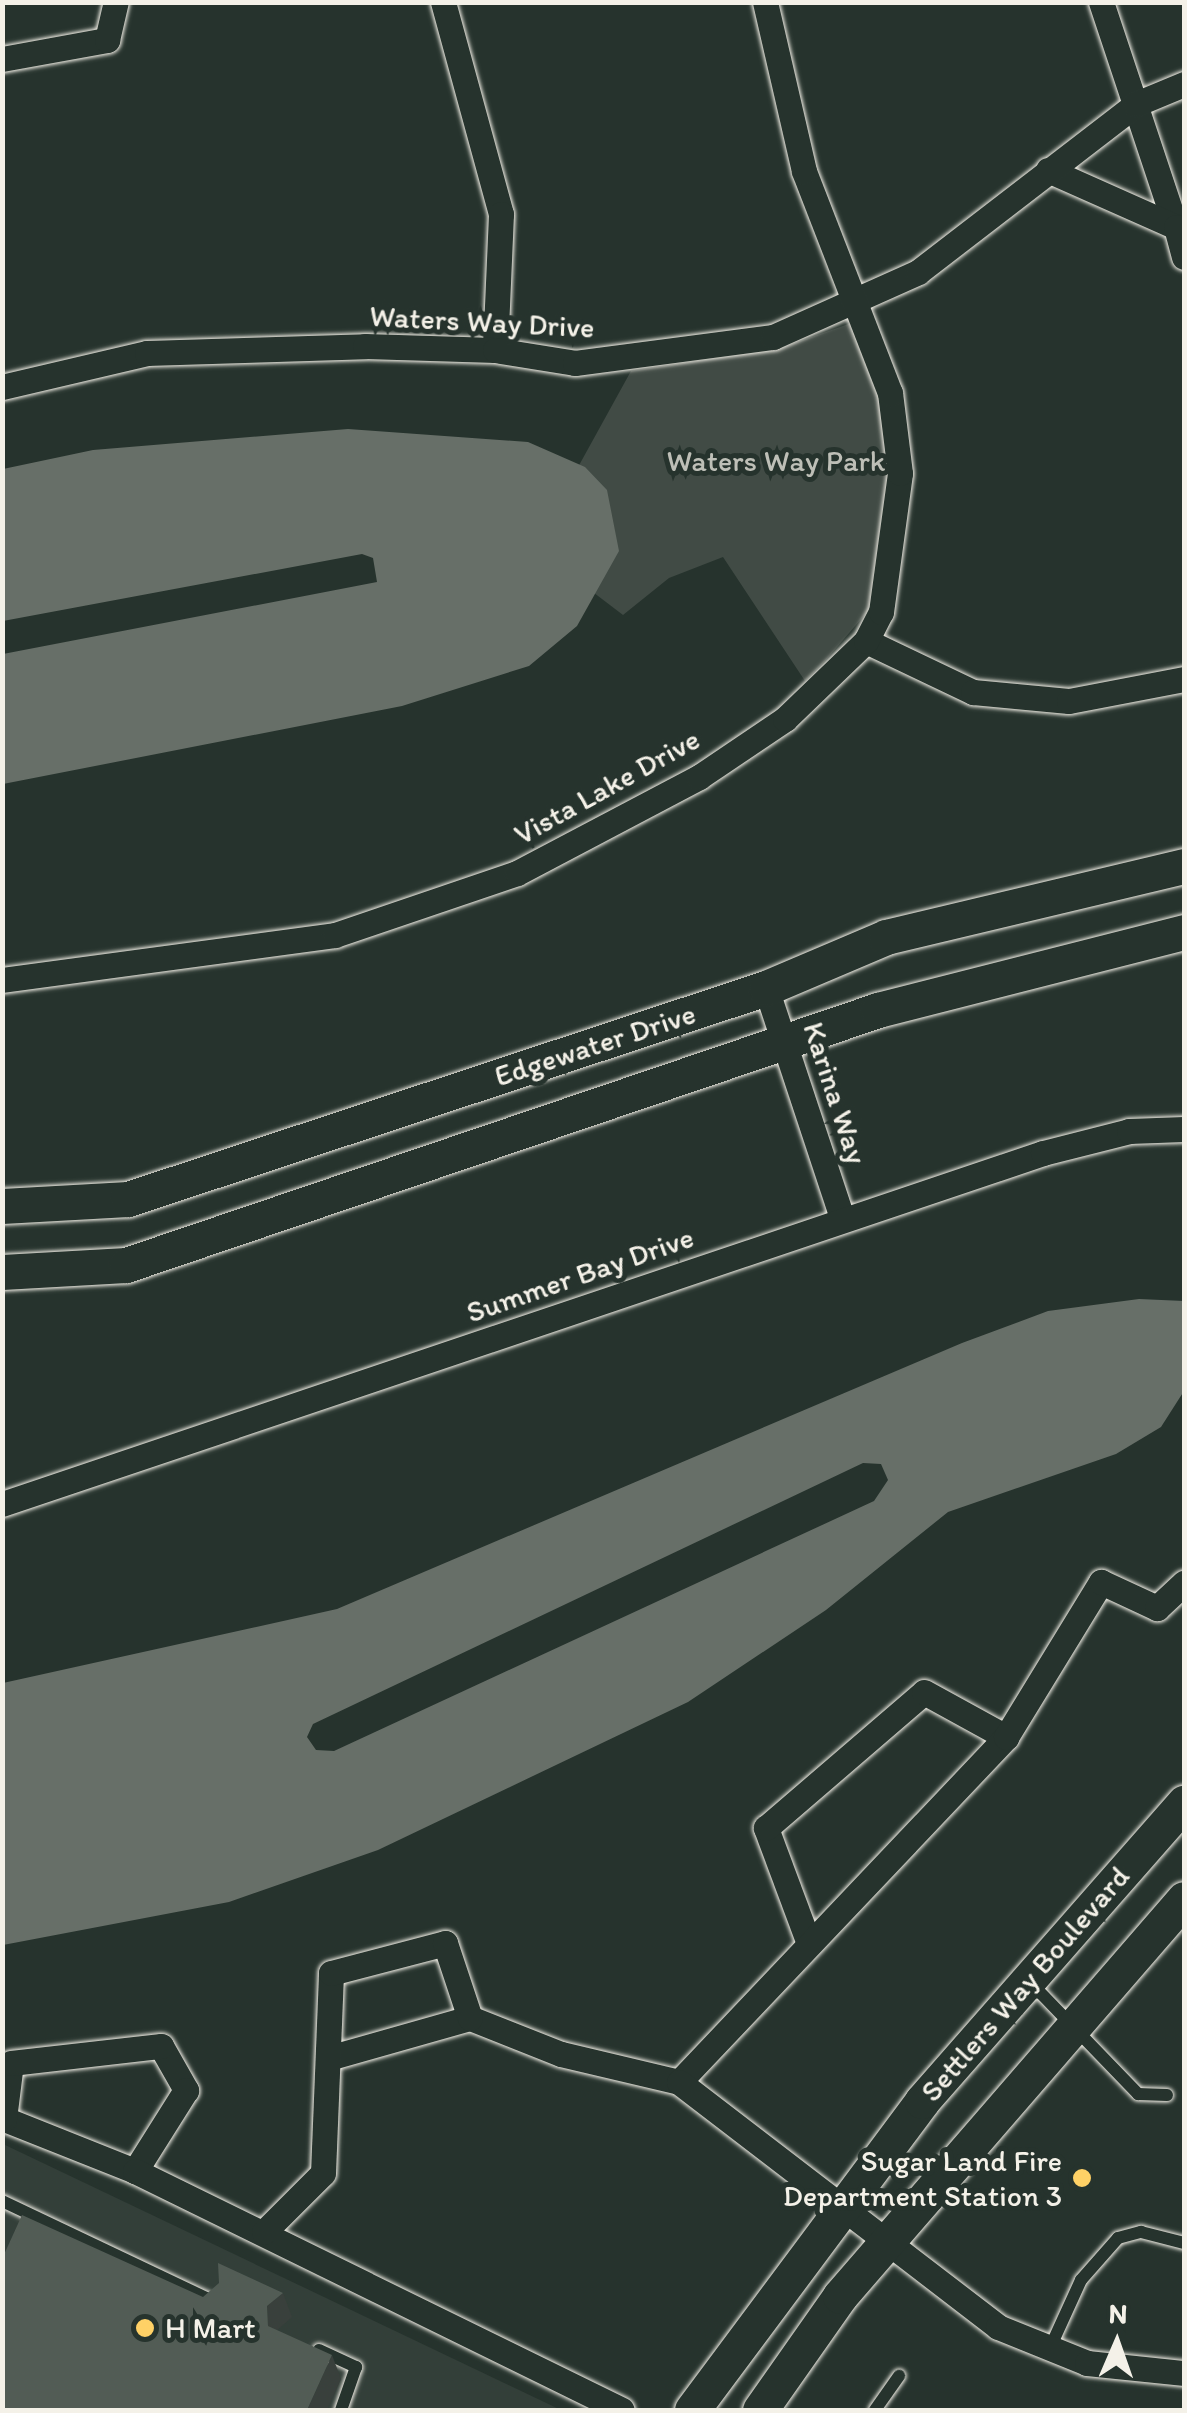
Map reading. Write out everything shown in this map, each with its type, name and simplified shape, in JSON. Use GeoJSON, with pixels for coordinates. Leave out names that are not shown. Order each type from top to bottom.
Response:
{"type":"FeatureCollection","features":[{"type":"Feature","properties":{"kind":"street"},"geometry":{"type":"LineString","coordinates":[[2,59],[108,40],[116,2]]}},
{"type":"Feature","properties":{"kind":"street"},"geometry":{"type":"LineString","coordinates":[[443,2],[501,214],[495,350]]}},
{"type":"Feature","properties":{"kind":"street","name":"Vista Lake Drive"},"geometry":{"type":"LineString","coordinates":[[2,980],[335,935],[517,873],[699,777],[785,719],[866,641],[881,612],[900,473],[890,393],[804,171],[765,2]]}},
{"type":"Feature","properties":{"kind":"street"},"geometry":{"type":"LineString","coordinates":[[1102,2],[1116,68],[1136,104],[1184,257]]}},
{"type":"Feature","properties":{"kind":"street","name":"Waters Way Drive"},"geometry":{"type":"LineString","coordinates":[[2,387],[147,354],[495,350],[575,363],[666,358],[773,337],[858,306],[918,272],[1136,104],[1184,84]]}},
{"type":"Feature","properties":{"kind":"street"},"geometry":{"type":"LineString","coordinates":[[1048,170],[1176,227]]}},
{"type":"Feature","properties":{"kind":"street"},"geometry":{"type":"LineString","coordinates":[[866,641],[974,692],[1069,700],[1184,679]]}},
{"type":"Feature","properties":{"kind":"street","name":"Edgewater Drive"},"geometry":{"type":"LineString","coordinates":[[2,1206],[128,1199],[766,988],[886,937],[1184,866]]}},
{"type":"Feature","properties":{"kind":"street","name":"Edgewater Drive"},"geometry":{"type":"LineString","coordinates":[[2,1272],[126,1265],[785,1045],[878,1010],[1184,932]]}},
{"type":"Feature","properties":{"kind":"street","name":"Karina Way"},"geometry":{"type":"LineString","coordinates":[[766,988],[842,1218]]}},
{"type":"Feature","properties":{"kind":"street","name":"Summer Bay Drive"},"geometry":{"type":"LineString","coordinates":[[2,1504],[842,1218],[1094,1140],[1184,1129]]}},
{"type":"Feature","properties":{"kind":"street"},"geometry":{"type":"LineString","coordinates":[[678,2082],[1006,1737],[1101,1582],[1157,1608],[1184,1582]]}},
{"type":"Feature","properties":{"kind":"street"},"geometry":{"type":"LineString","coordinates":[[808,1941],[766,1828],[924,1692],[1006,1737]]}},
{"type":"Feature","properties":{"kind":"street","name":"Settlers Way Boulevard"},"geometry":{"type":"LineString","coordinates":[[692,2410],[843,2201],[1028,1980],[1184,1803]]}},
{"type":"Feature","properties":{"kind":"street"},"geometry":{"type":"LineString","coordinates":[[760,2410],[888,2240],[1184,1898]]}},
{"type":"Feature","properties":{"kind":"street"},"geometry":{"type":"LineString","coordinates":[[264,2232],[323,2173],[332,2057],[332,1973],[445,1942],[470,2018]]}},
{"type":"Feature","properties":{"kind":"street"},"geometry":{"type":"LineString","coordinates":[[332,2057],[470,2018],[561,2054],[678,2082],[843,2201],[998,2327],[1087,2363],[1184,2373]]}},
{"type":"Feature","properties":{"kind":"street"},"geometry":{"type":"LineString","coordinates":[[135,2171],[186,2090],[162,2046],[11,2062],[4,2119],[135,2171],[622,2410]]}},
{"type":"Feature","properties":{"kind":"lane"},"geometry":{"type":"LineString","coordinates":[[1028,1980],[1138,2094],[1167,2096]]}},
{"type":"Feature","properties":{"kind":"lane"},"geometry":{"type":"LineString","coordinates":[[2,2202],[219,2304]]}},
{"type":"Feature","properties":{"kind":"lane"},"geometry":{"type":"LineString","coordinates":[[1050,2348],[1080,2280],[1118,2238],[1140,2232],[1184,2242]]}},
{"type":"Feature","properties":{"kind":"lane"},"geometry":{"type":"LineString","coordinates":[[302,2342],[356,2367],[341,2410]]}},
{"type":"Feature","properties":{"kind":"lane"},"geometry":{"type":"LineString","coordinates":[[875,2410],[898,2376]]}},
{"type":"Feature","properties":{"kind":"shaded area"},"geometry":{"type":"Polygon","coordinates":[[[348,429],[528,442],[585,467],[607,490],[619,551],[577,626],[529,666],[402,706],[3,784],[3,654],[377,582],[373,558],[362,554],[3,621],[3,469],[93,450],[348,429]]]}},
{"type":"Feature","properties":{"kind":"shaded area"},"geometry":{"type":"Polygon","coordinates":[[[1139,1299],[1184,1301],[1184,1391],[1161,1427],[1116,1454],[948,1512],[826,1610],[688,1702],[378,1850],[229,1902],[3,1945],[3,1683],[337,1609],[962,1343],[1048,1311],[1139,1299]],[[863,1463],[313,1724],[307,1737],[316,1750],[334,1751],[874,1501],[888,1480],[881,1464],[863,1463]]]}},
{"type":"Feature","properties":{"kind":"shaded area"},"geometry":{"type":"Polygon","coordinates":[[[3,2144],[561,2410],[3,2410],[3,2144]]]}},
{"type":"Feature","properties":{"kind":"green space","name":"Waters Way Park"},"geometry":{"type":"Polygon","coordinates":[[[854,322],[880,401],[887,478],[868,611],[805,681],[723,557],[669,578],[623,615],[581,583],[572,478],[631,371],[778,349],[854,322]]]}},
{"type":"Feature","properties":{"kind":"building","name":"H Mart"},"geometry":{"type":"Polygon","coordinates":[[[22,2215],[203,2297],[219,2283],[218,2263],[283,2293],[267,2306],[268,2326],[332,2355],[307,2410],[2,2410],[2,2259],[22,2215]]]}},
{"type":"Feature","properties":{"kind":"place","name":"Sugar Land Fire Department Station 3"},"geometry":{"type":"Point","coordinates":[1082,2178]}},
{"type":"Feature","properties":{"kind":"place","name":"H Mart"},"geometry":{"type":"Point","coordinates":[145,2328]}}]}
